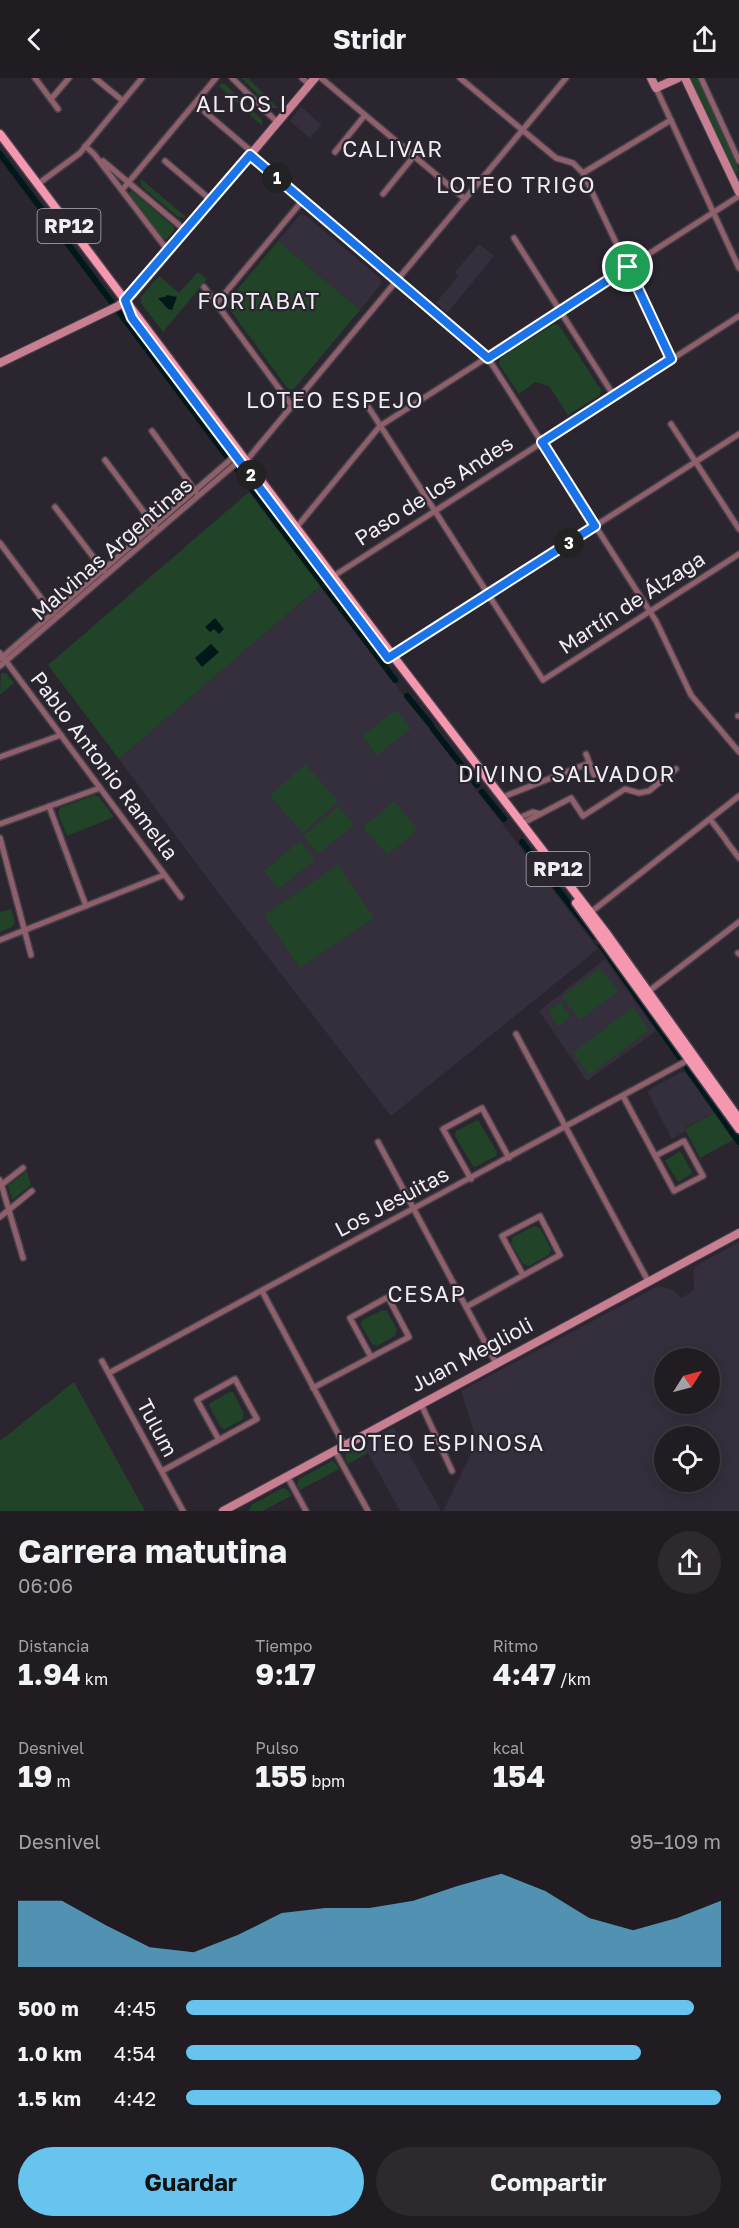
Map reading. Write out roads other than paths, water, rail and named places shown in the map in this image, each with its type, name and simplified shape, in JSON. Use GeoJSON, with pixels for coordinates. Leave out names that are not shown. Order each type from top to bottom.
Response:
{"type":"FeatureCollection","features":[{"type":"Feature","properties":{"kind":"main road"},"geometry":{"type":"LineString","coordinates":[[651,78],[656,88],[678,78]]}},
{"type":"Feature","properties":{"kind":"main road"},"geometry":{"type":"LineString","coordinates":[[685,78],[737,185]]}},
{"type":"Feature","properties":{"kind":"main road"},"geometry":{"type":"LineString","coordinates":[[0,363],[118,306],[125,300],[169,252],[312,81]]}},
{"type":"Feature","properties":{"kind":"main road","name":"RP12"},"geometry":{"type":"LineString","coordinates":[[0,134],[125,300],[132,318],[238,460],[295,529],[586,915],[739,1129]]}},
{"type":"Feature","properties":{"kind":"main road","name":"RP12"},"geometry":{"type":"LineString","coordinates":[[391,657],[591,912],[739,1119]]}},
{"type":"Feature","properties":{"kind":"main road","name":"Juan Meglioli"},"geometry":{"type":"LineString","coordinates":[[223,1511],[739,1233]]}},
{"type":"Feature","properties":{"kind":"street"},"geometry":{"type":"LineString","coordinates":[[35,78],[58,109]]}},
{"type":"Feature","properties":{"kind":"street"},"geometry":{"type":"LineString","coordinates":[[51,99],[69,78]]}},
{"type":"Feature","properties":{"kind":"street"},"geometry":{"type":"LineString","coordinates":[[95,78],[123,101]]}},
{"type":"Feature","properties":{"kind":"street"},"geometry":{"type":"LineString","coordinates":[[38,184],[80,153],[142,78]]}},
{"type":"Feature","properties":{"kind":"street"},"geometry":{"type":"LineString","coordinates":[[122,190],[216,78]]}},
{"type":"Feature","properties":{"kind":"street"},"geometry":{"type":"LineString","coordinates":[[232,78],[278,123]]}},
{"type":"Feature","properties":{"kind":"street"},"geometry":{"type":"LineString","coordinates":[[302,78],[312,81]]}},
{"type":"Feature","properties":{"kind":"street"},"geometry":{"type":"LineString","coordinates":[[321,78],[465,199]]}},
{"type":"Feature","properties":{"kind":"street"},"geometry":{"type":"LineString","coordinates":[[460,78],[556,158],[573,163],[583,173],[671,359]]}},
{"type":"Feature","properties":{"kind":"street","name":"Malvinas Argentinas"},"geometry":{"type":"LineString","coordinates":[[0,666],[2,658],[238,460],[292,406],[566,78]]}},
{"type":"Feature","properties":{"kind":"street"},"geometry":{"type":"LineString","coordinates":[[701,78],[739,161]]}},
{"type":"Feature","properties":{"kind":"street"},"geometry":{"type":"LineString","coordinates":[[656,88],[739,268]]}},
{"type":"Feature","properties":{"kind":"street"},"geometry":{"type":"LineString","coordinates":[[206,112],[303,200],[488,358],[650,611],[691,695],[738,751]]}},
{"type":"Feature","properties":{"kind":"street"},"geometry":{"type":"LineString","coordinates":[[335,152],[365,115]]}},
{"type":"Feature","properties":{"kind":"street"},"geometry":{"type":"LineString","coordinates":[[583,173],[671,120]]}},
{"type":"Feature","properties":{"kind":"street"},"geometry":{"type":"LineString","coordinates":[[86,146],[186,231]]}},
{"type":"Feature","properties":{"kind":"street"},"geometry":{"type":"LineString","coordinates":[[94,154],[169,252]]}},
{"type":"Feature","properties":{"kind":"street"},"geometry":{"type":"LineString","coordinates":[[383,194],[414,156]]}},
{"type":"Feature","properties":{"kind":"street"},"geometry":{"type":"LineString","coordinates":[[165,161],[212,201]]}},
{"type":"Feature","properties":{"kind":"street"},"geometry":{"type":"LineString","coordinates":[[295,529],[380,426],[713,213],[737,185]]}},
{"type":"Feature","properties":{"kind":"street"},"geometry":{"type":"LineString","coordinates":[[216,303],[303,200]]}},
{"type":"Feature","properties":{"kind":"street"},"geometry":{"type":"LineString","coordinates":[[514,238],[614,396]]}},
{"type":"Feature","properties":{"kind":"street"},"geometry":{"type":"LineString","coordinates":[[204,287],[292,406]]}},
{"type":"Feature","properties":{"kind":"street","name":"Paso de los Andes"},"geometry":{"type":"LineString","coordinates":[[331,577],[739,316]]}},
{"type":"Feature","properties":{"kind":"street"},"geometry":{"type":"LineString","coordinates":[[369,408],[488,594]]}},
{"type":"Feature","properties":{"kind":"street"},"geometry":{"type":"LineString","coordinates":[[671,424],[739,529]]}},
{"type":"Feature","properties":{"kind":"street"},"geometry":{"type":"LineString","coordinates":[[152,431],[197,493]]}},
{"type":"Feature","properties":{"kind":"street"},"geometry":{"type":"LineString","coordinates":[[391,657],[739,434]]}},
{"type":"Feature","properties":{"kind":"street"},"geometry":{"type":"LineString","coordinates":[[105,460],[156,529]]}},
{"type":"Feature","properties":{"kind":"street"},"geometry":{"type":"LineString","coordinates":[[55,507],[105,572]]}},
{"type":"Feature","properties":{"kind":"street"},"geometry":{"type":"LineString","coordinates":[[0,543],[54,616]]}},
{"type":"Feature","properties":{"kind":"street","name":"Martín de Álzaga"},"geometry":{"type":"LineString","coordinates":[[488,594],[543,680],[739,554]]}},
{"type":"Feature","properties":{"kind":"street","name":"Pablo Antonio Ramella"},"geometry":{"type":"LineString","coordinates":[[2,658],[181,897]]}},
{"type":"Feature","properties":{"kind":"street"},"geometry":{"type":"LineString","coordinates":[[0,757],[60,735]]}},
{"type":"Feature","properties":{"kind":"street"},"geometry":{"type":"LineString","coordinates":[[586,754],[594,775]]}},
{"type":"Feature","properties":{"kind":"street"},"geometry":{"type":"LineString","coordinates":[[503,797],[589,763]]}},
{"type":"Feature","properties":{"kind":"street"},"geometry":{"type":"LineString","coordinates":[[521,820],[542,813],[571,798],[583,816],[625,789],[639,793],[649,791],[676,769]]}},
{"type":"Feature","properties":{"kind":"street"},"geometry":{"type":"LineString","coordinates":[[0,824],[100,788]]}},
{"type":"Feature","properties":{"kind":"street"},"geometry":{"type":"LineString","coordinates":[[591,912],[739,796]]}},
{"type":"Feature","properties":{"kind":"street"},"geometry":{"type":"LineString","coordinates":[[49,806],[86,906]]}},
{"type":"Feature","properties":{"kind":"street"},"geometry":{"type":"LineString","coordinates":[[710,819],[739,858]]}},
{"type":"Feature","properties":{"kind":"street"},"geometry":{"type":"LineString","coordinates":[[0,838],[31,955]]}},
{"type":"Feature","properties":{"kind":"street"},"geometry":{"type":"LineString","coordinates":[[0,940],[164,874]]}},
{"type":"Feature","properties":{"kind":"street"},"geometry":{"type":"LineString","coordinates":[[649,991],[739,922]]}},
{"type":"Feature","properties":{"kind":"street"},"geometry":{"type":"LineString","coordinates":[[516,1034],[648,1281]]}},
{"type":"Feature","properties":{"kind":"street","name":"Los Jesuitas"},"geometry":{"type":"LineString","coordinates":[[109,1373],[690,1059]]}},
{"type":"Feature","properties":{"kind":"street"},"geometry":{"type":"LineString","coordinates":[[623,1096],[655,1156],[674,1191],[703,1176],[684,1141],[655,1156]]}},
{"type":"Feature","properties":{"kind":"street"},"geometry":{"type":"LineString","coordinates":[[471,1179],[443,1129],[482,1108],[509,1158]]}},
{"type":"Feature","properties":{"kind":"street"},"geometry":{"type":"LineString","coordinates":[[378,1142],[496,1363]]}},
{"type":"Feature","properties":{"kind":"street"},"geometry":{"type":"LineString","coordinates":[[23,1168],[0,1184],[23,1258]]}},
{"type":"Feature","properties":{"kind":"street"},"geometry":{"type":"LineString","coordinates":[[0,1217],[32,1191]]}},
{"type":"Feature","properties":{"kind":"street"},"geometry":{"type":"LineString","coordinates":[[466,1307],[560,1255],[540,1216],[502,1236],[523,1275]]}},
{"type":"Feature","properties":{"kind":"street"},"geometry":{"type":"LineString","coordinates":[[262,1291],[344,1445]]}},
{"type":"Feature","properties":{"kind":"street"},"geometry":{"type":"LineString","coordinates":[[314,1388],[409,1337],[388,1297],[350,1318],[371,1357]]}},
{"type":"Feature","properties":{"kind":"street","name":"Tulum"},"geometry":{"type":"LineString","coordinates":[[102,1361],[183,1511]]}},
{"type":"Feature","properties":{"kind":"street"},"geometry":{"type":"LineString","coordinates":[[162,1471],[219,1440],[256,1419],[235,1379],[197,1400],[219,1440]]}},
{"type":"Feature","properties":{"kind":"street"},"geometry":{"type":"LineString","coordinates":[[421,1404],[452,1471]]}},
{"type":"Feature","properties":{"kind":"street"},"geometry":{"type":"LineString","coordinates":[[334,1451],[368,1511]]}},
{"type":"Feature","properties":{"kind":"street"},"geometry":{"type":"LineString","coordinates":[[287,1476],[306,1511]]}},
{"type":"Feature","properties":{"kind":"street"},"geometry":{"type":"LineString","coordinates":[[238,1503],[243,1511]]}},
{"type":"Feature","properties":{"kind":"waterway"},"geometry":{"type":"LineString","coordinates":[[0,154],[113,304]]}},
{"type":"Feature","properties":{"kind":"waterway"},"geometry":{"type":"LineString","coordinates":[[119,312],[228,458]]}},
{"type":"Feature","properties":{"kind":"waterway"},"geometry":{"type":"LineString","coordinates":[[236,468],[319,579]]}},
{"type":"Feature","properties":{"kind":"waterway"},"geometry":{"type":"LineString","coordinates":[[322,583],[395,680]]}},
{"type":"Feature","properties":{"kind":"waterway"},"geometry":{"type":"LineString","coordinates":[[407,696],[431,725]]}},
{"type":"Feature","properties":{"kind":"waterway"},"geometry":{"type":"LineString","coordinates":[[433,729],[477,785]]}},
{"type":"Feature","properties":{"kind":"waterway"},"geometry":{"type":"LineString","coordinates":[[482,792],[504,819]]}},
{"type":"Feature","properties":{"kind":"waterway"},"geometry":{"type":"LineString","coordinates":[[522,842],[553,883]]}},
{"type":"Feature","properties":{"kind":"waterway"},"geometry":{"type":"LineString","coordinates":[[556,887],[595,937]]}},
{"type":"Feature","properties":{"kind":"waterway"},"geometry":{"type":"LineString","coordinates":[[601,945],[680,1058]]}},
{"type":"Feature","properties":{"kind":"waterway"},"geometry":{"type":"LineString","coordinates":[[687,1068],[739,1142]]}},
{"type":"Feature","properties":{"kind":"district","name":"ALTOS I"},"geometry":{"type":"Point","coordinates":[242,104]}},
{"type":"Feature","properties":{"kind":"district","name":"CALIVAR"},"geometry":{"type":"Point","coordinates":[393,149]}},
{"type":"Feature","properties":{"kind":"district","name":"LOTEO TRIGO"},"geometry":{"type":"Point","coordinates":[516,185]}},
{"type":"Feature","properties":{"kind":"district","name":"FORTABAT"},"geometry":{"type":"Point","coordinates":[259,301]}},
{"type":"Feature","properties":{"kind":"district","name":"LOTEO ESPEJO"},"geometry":{"type":"Point","coordinates":[335,400]}},
{"type":"Feature","properties":{"kind":"district","name":"DIVINO SALVADOR"},"geometry":{"type":"Point","coordinates":[567,774]}},
{"type":"Feature","properties":{"kind":"district","name":"CESAP"},"geometry":{"type":"Point","coordinates":[427,1294]}},
{"type":"Feature","properties":{"kind":"district","name":"LOTEO ESPINOSA"},"geometry":{"type":"Point","coordinates":[441,1443]}}]}
